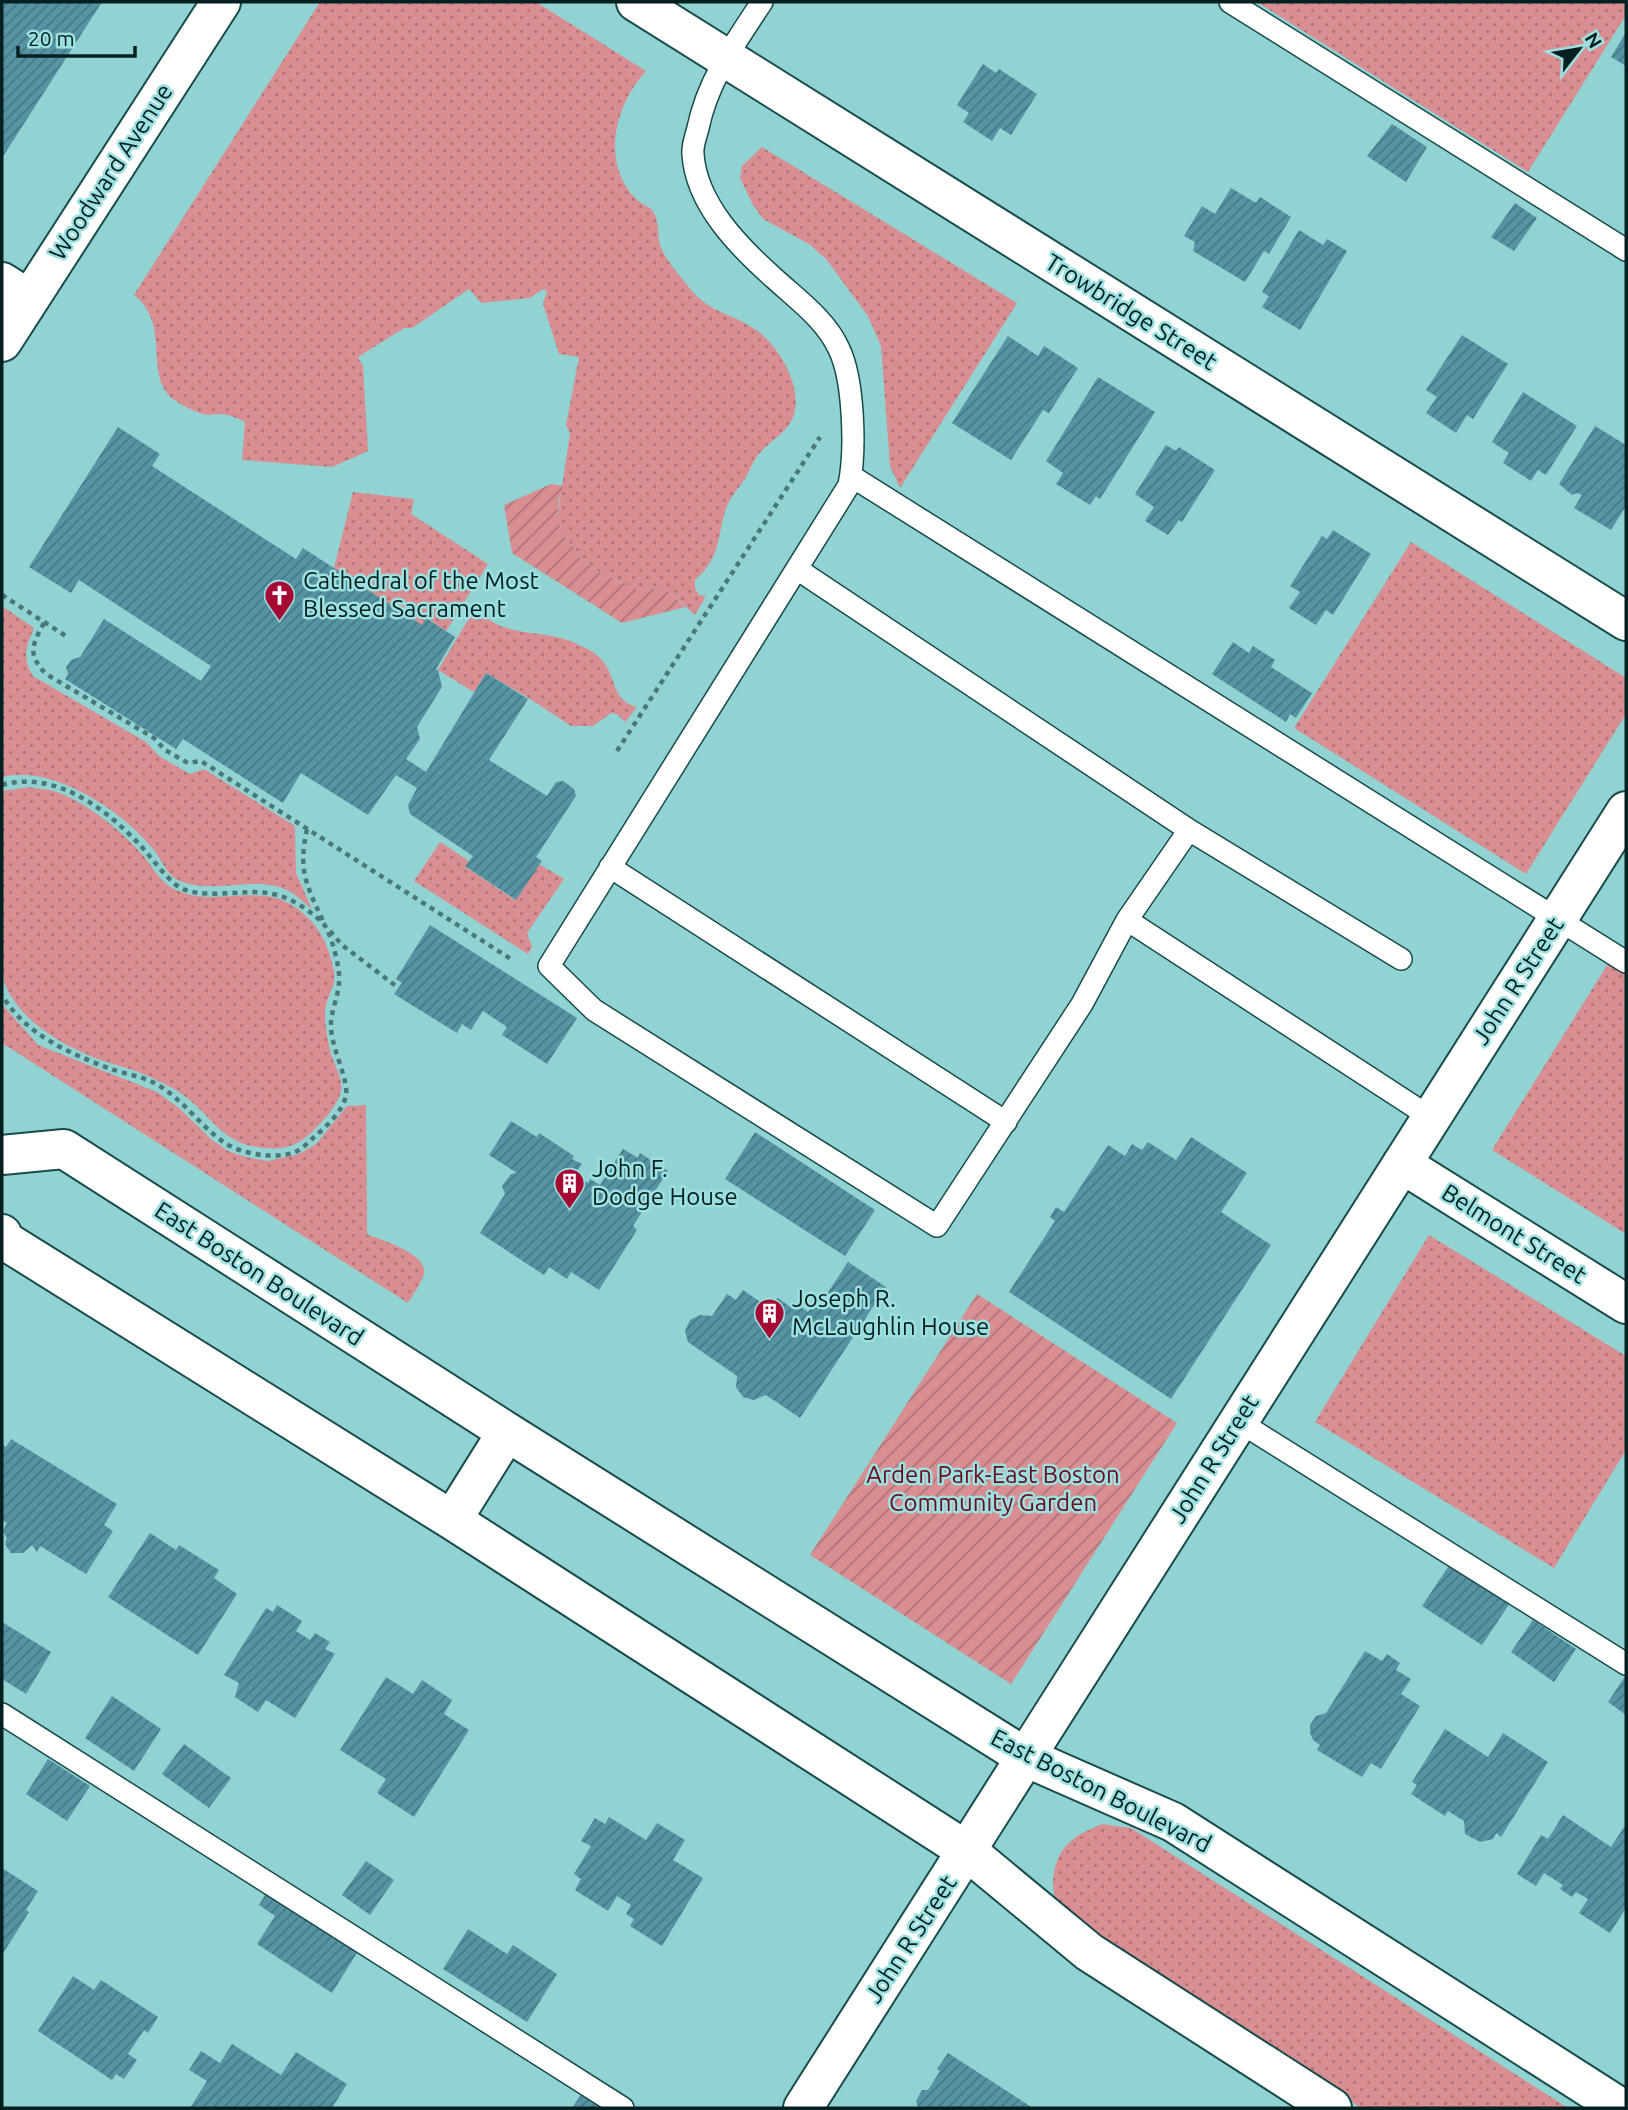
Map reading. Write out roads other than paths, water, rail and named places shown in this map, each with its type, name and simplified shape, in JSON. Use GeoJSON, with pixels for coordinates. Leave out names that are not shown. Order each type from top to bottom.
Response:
{"type":"FeatureCollection","features":[{"type":"Feature","properties":{"kind":"street","name":"Woodward Avenue"},"geometry":{"type":"LineString","coordinates":[[2,342],[15,291],[221,2]]}},
{"type":"Feature","properties":{"kind":"street","name":"Trowbridge Street"},"geometry":{"type":"LineString","coordinates":[[636,2],[1626,621]]}},
{"type":"Feature","properties":{"kind":"street","name":"John R Street"},"geometry":{"type":"LineString","coordinates":[[803,2108],[1626,811]]}},
{"type":"Feature","properties":{"kind":"street","name":"East Boston Boulevard"},"geometry":{"type":"LineString","coordinates":[[2,1155],[64,1149],[507,1432],[1025,1757],[1173,1822],[1621,2108]]}},
{"type":"Feature","properties":{"kind":"street","name":"Belmont Street"},"geometry":{"type":"LineString","coordinates":[[1402,1164],[1626,1304]]}},
{"type":"Feature","properties":{"kind":"street"},"geometry":{"type":"LineString","coordinates":[[3,1238],[452,1520],[967,1851],[1088,1952],[1332,2108]]}},
{"type":"Feature","properties":{"kind":"street"},"geometry":{"type":"LineString","coordinates":[[452,1520],[507,1432]]}},
{"type":"Feature","properties":{"kind":"lane"},"geometry":{"type":"LineString","coordinates":[[762,2],[725,58],[704,100],[692,152],[699,187],[728,232],[774,278],[812,310],[839,348],[850,391],[853,435],[851,476],[849,485],[548,966],[594,1010],[937,1226],[1082,1004],[1127,920],[1189,830]]}},
{"type":"Feature","properties":{"kind":"lane"},"geometry":{"type":"LineString","coordinates":[[1230,2],[1626,250]]}},
{"type":"Feature","properties":{"kind":"lane"},"geometry":{"type":"LineString","coordinates":[[851,476],[1626,962]]}},
{"type":"Feature","properties":{"kind":"lane"},"geometry":{"type":"LineString","coordinates":[[797,569],[1189,830],[1401,959]]}},
{"type":"Feature","properties":{"kind":"lane"},"geometry":{"type":"LineString","coordinates":[[610,867],[1006,1122]]}},
{"type":"Feature","properties":{"kind":"lane"},"geometry":{"type":"LineString","coordinates":[[1127,920],[1430,1117]]}},
{"type":"Feature","properties":{"kind":"lane"},"geometry":{"type":"LineString","coordinates":[[1238,1421],[1626,1664]]}},
{"type":"Feature","properties":{"kind":"lane"},"geometry":{"type":"LineString","coordinates":[[2,1714],[623,2108]]}},
{"type":"Feature","properties":{"kind":"place","name":"Cathedral of the Most Blessed Sacrament"},"geometry":{"type":"Point","coordinates":[280,622]}},
{"type":"Feature","properties":{"kind":"place","name":"John F. Dodge House"},"geometry":{"type":"Point","coordinates":[569,1210]}},
{"type":"Feature","properties":{"kind":"place","name":"Joseph R. McLaughlin House"},"geometry":{"type":"Point","coordinates":[769,1340]}},
{"type":"Feature","properties":{"kind":"park label","name":"Arden Park-East Boston Community Garden"},"geometry":{"type":"Point","coordinates":[993,1489]}}]}
